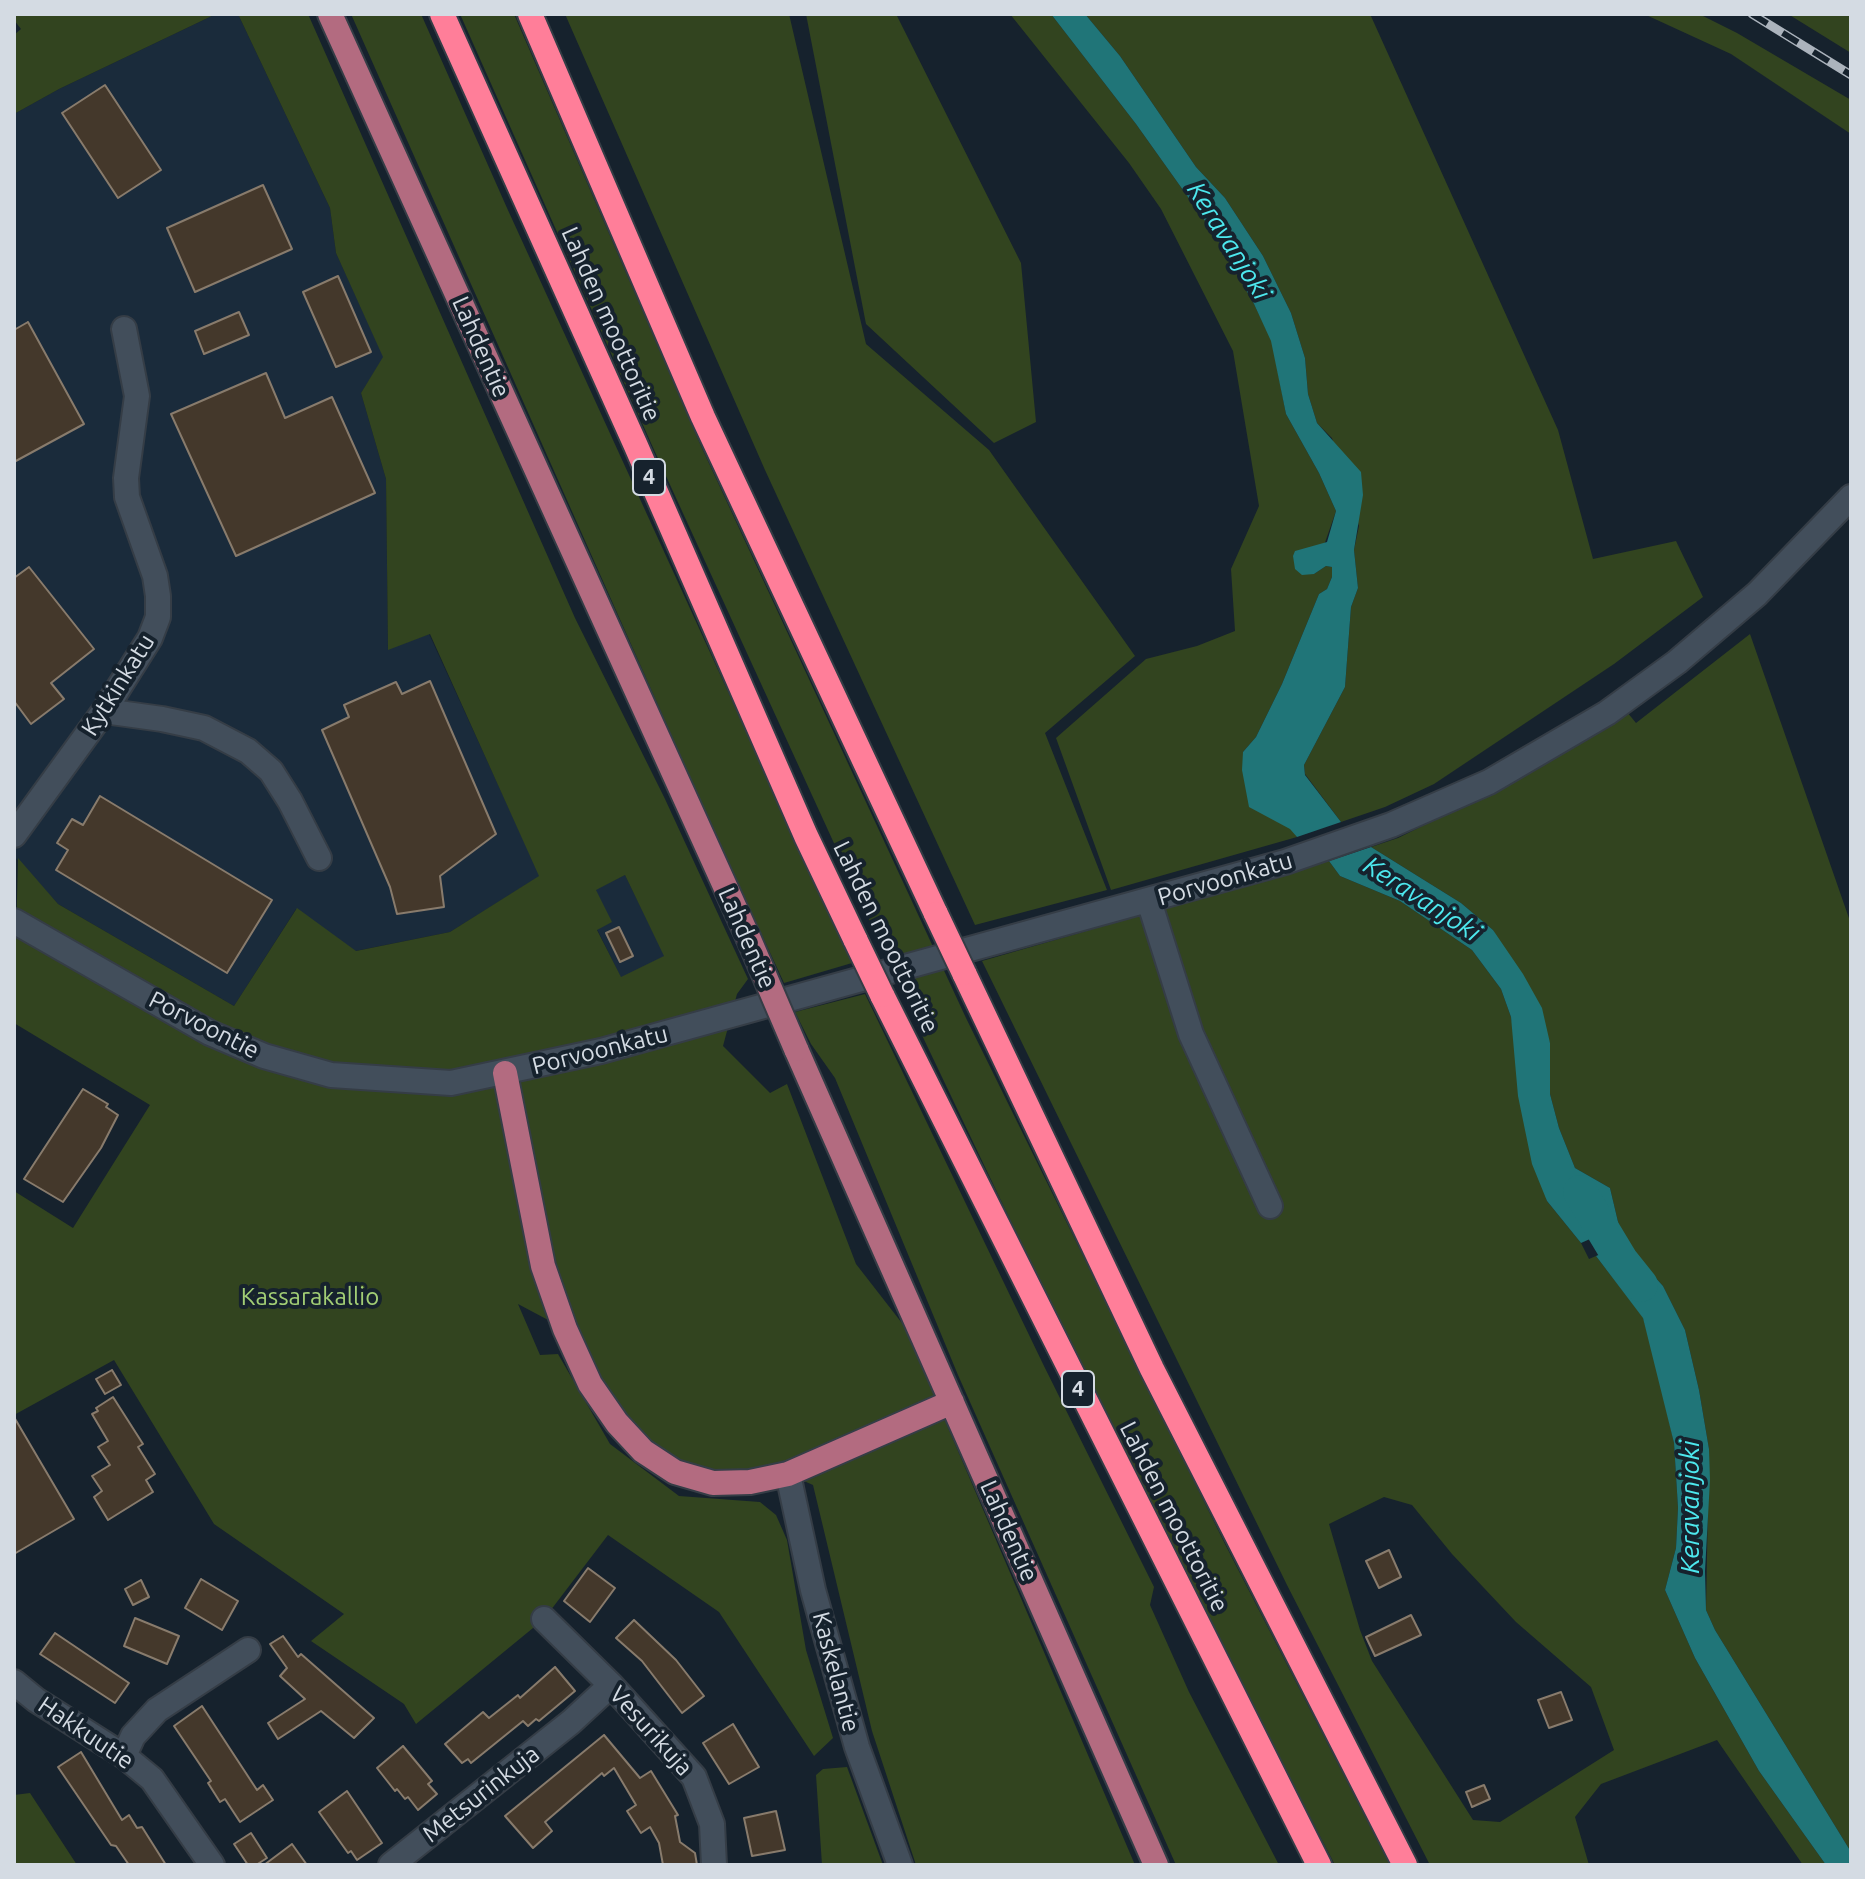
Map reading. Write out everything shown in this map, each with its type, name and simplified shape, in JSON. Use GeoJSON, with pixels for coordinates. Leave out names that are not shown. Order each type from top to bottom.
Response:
{"type":"FeatureCollection","features":[{"type":"Feature","properties":{"kind":"highway","name":"Lahden moottoritie"},"geometry":{"type":"LineString","coordinates":[[442,14],[636,446],[806,836],[882,995],[1319,1865]]}},
{"type":"Feature","properties":{"kind":"highway","name":"Lahden moottoritie"},"geometry":{"type":"LineString","coordinates":[[530,14],[703,417],[936,914],[1152,1369],[1405,1865]]}},
{"type":"Feature","properties":{"kind":"main road","name":"Lahdentie"},"geometry":{"type":"LineString","coordinates":[[330,14],[748,937],[1156,1865]]}},
{"type":"Feature","properties":{"kind":"main road"},"geometry":{"type":"LineString","coordinates":[[505,1073],[543,1266],[565,1329],[590,1384],[617,1423],[643,1451],[675,1472],[713,1483],[750,1482],[788,1474],[952,1402]]}},
{"type":"Feature","properties":{"kind":"street","name":"Kytkinkatu"},"geometry":{"type":"LineString","coordinates":[[14,835],[104,711],[150,638],[158,617],[155,576],[127,497],[126,478],[137,396],[124,329]]}},
{"type":"Feature","properties":{"kind":"street","name":"Porvoonkatu"},"geometry":{"type":"LineString","coordinates":[[505,1073],[633,1043],[1149,901],[1285,862],[1391,825],[1489,782],[1630,697],[1677,662],[1757,594],[1851,497]]}},
{"type":"Feature","properties":{"kind":"street"},"geometry":{"type":"LineString","coordinates":[[104,711],[204,728],[248,751],[271,771],[319,858]]}},
{"type":"Feature","properties":{"kind":"street"},"geometry":{"type":"LineString","coordinates":[[1149,901],[1191,1034],[1270,1206]]}},
{"type":"Feature","properties":{"kind":"street","name":"Porvoontie"},"geometry":{"type":"LineString","coordinates":[[14,921],[210,1033],[264,1056],[331,1075],[413,1083],[451,1083],[505,1073]]}},
{"type":"Feature","properties":{"kind":"street","name":"Kaskelantie"},"geometry":{"type":"LineString","coordinates":[[788,1474],[813,1590],[857,1747],[900,1865]]}},
{"type":"Feature","properties":{"kind":"street","name":"Vesurikuja"},"geometry":{"type":"LineString","coordinates":[[544,1619],[611,1685],[694,1777],[712,1824],[714,1865]]}},
{"type":"Feature","properties":{"kind":"street"},"geometry":{"type":"LineString","coordinates":[[124,1756],[133,1736],[157,1710],[248,1650]]}},
{"type":"Feature","properties":{"kind":"street","name":"Hakkuutie"},"geometry":{"type":"LineString","coordinates":[[14,1682],[36,1700],[124,1756],[152,1779],[212,1865]]}},
{"type":"Feature","properties":{"kind":"street","name":"Metsurinkuja"},"geometry":{"type":"LineString","coordinates":[[391,1865],[571,1722],[611,1685]]}},
{"type":"Feature","properties":{"kind":"shaded area"},"geometry":{"type":"Polygon","coordinates":[[[216,14],[238,14],[330,208],[336,253],[384,357],[361,393],[386,479],[388,649],[429,634],[540,876],[450,932],[355,951],[296,909],[234,1006],[58,904],[14,856],[14,114],[59,89],[216,14]]]}},
{"type":"Feature","properties":{"kind":"shaded area"},"geometry":{"type":"Polygon","coordinates":[[[625,875],[665,956],[621,978],[597,929],[596,889],[625,875]]]}},
{"type":"Feature","properties":{"kind":"green space"},"geometry":{"type":"Polygon","coordinates":[[[14,14],[216,14],[59,89],[14,114],[14,35],[21,29],[14,20],[14,14]]]}},
{"type":"Feature","properties":{"kind":"green space","name":"Kassarakallio"},"geometry":{"type":"Polygon","coordinates":[[[238,14],[308,14],[575,618],[665,799],[748,979],[737,994],[723,1046],[770,1093],[787,1084],[856,1264],[905,1327],[1135,1865],[916,1865],[872,1731],[813,1485],[788,1474],[750,1482],[643,1451],[565,1329],[518,1304],[540,1355],[558,1354],[610,1444],[679,1496],[760,1502],[776,1515],[787,1540],[806,1650],[833,1738],[814,1756],[719,1612],[608,1535],[544,1619],[416,1724],[404,1704],[311,1641],[344,1614],[214,1524],[114,1360],[14,1415],[14,1191],[73,1228],[150,1105],[14,1023],[18,858],[58,904],[234,1006],[297,908],[356,951],[450,932],[539,876],[430,634],[388,650],[386,479],[361,393],[383,357],[336,253],[330,208],[238,14]],[[625,875],[596,890],[612,922],[597,930],[621,977],[664,956],[625,875]]]}},
{"type":"Feature","properties":{"kind":"green space"},"geometry":{"type":"Polygon","coordinates":[[[351,14],[421,14],[852,963],[784,983],[351,14]]]}},
{"type":"Feature","properties":{"kind":"green space"},"geometry":{"type":"Polygon","coordinates":[[[460,14],[514,14],[701,446],[966,1018],[1225,1544],[1390,1865],[1335,1865],[1235,1673],[1038,1278],[919,1029],[655,452],[460,14]]]}},
{"type":"Feature","properties":{"kind":"green space"},"geometry":{"type":"Polygon","coordinates":[[[565,14],[789,14],[866,344],[989,450],[1135,656],[1045,733],[1107,890],[975,925],[765,470],[565,14]]]}},
{"type":"Feature","properties":{"kind":"green space"},"geometry":{"type":"Polygon","coordinates":[[[806,14],[896,14],[1021,263],[1036,422],[994,443],[866,324],[806,14]]]}},
{"type":"Feature","properties":{"kind":"green space"},"geometry":{"type":"Polygon","coordinates":[[[1010,14],[1051,14],[1136,124],[1215,235],[1272,341],[1286,414],[1336,511],[1314,574],[1326,566],[1332,567],[1332,577],[1327,589],[1319,594],[1282,684],[1256,737],[1243,752],[1297,837],[1111,890],[1056,738],[1146,659],[1197,646],[1235,631],[1231,569],[1259,506],[1233,351],[1161,209],[1129,163],[1010,14]]]}},
{"type":"Feature","properties":{"kind":"green space"},"geometry":{"type":"Polygon","coordinates":[[[1085,14],[1370,14],[1558,430],[1593,559],[1676,541],[1703,597],[1614,664],[1434,784],[1385,807],[1341,822],[1305,774],[1304,765],[1345,687],[1351,607],[1358,588],[1354,550],[1359,526],[1332,438],[1317,423],[1308,394],[1305,358],[1291,313],[1263,256],[1225,198],[1196,167],[1120,56],[1085,14]]]}},
{"type":"Feature","properties":{"kind":"green space"},"geometry":{"type":"Polygon","coordinates":[[[1644,14],[1699,14],[1737,33],[1851,100],[1851,134],[1731,54],[1644,14]]]}},
{"type":"Feature","properties":{"kind":"green space"},"geometry":{"type":"Polygon","coordinates":[[[1788,14],[1846,14],[1851,18],[1851,53],[1788,14]]]}},
{"type":"Feature","properties":{"kind":"green space"},"geometry":{"type":"Polygon","coordinates":[[[1750,634],[1851,924],[1851,1852],[1715,1630],[1706,1610],[1709,1449],[1685,1330],[1663,1286],[1625,1244],[1629,1242],[1619,1226],[1610,1188],[1575,1168],[1550,1094],[1550,1043],[1493,930],[1461,903],[1371,847],[1398,838],[1501,787],[1627,712],[1636,723],[1750,634]]]}},
{"type":"Feature","properties":{"kind":"green space"},"geometry":{"type":"Polygon","coordinates":[[[1329,861],[1340,876],[1400,901],[1472,950],[1501,989],[1511,1017],[1547,1201],[1581,1243],[1589,1259],[1596,1256],[1643,1317],[1674,1443],[1678,1508],[1676,1548],[1665,1590],[1695,1658],[1759,1771],[1826,1865],[1803,1865],[1717,1740],[1601,1784],[1575,1817],[1589,1865],[1430,1865],[1287,1585],[982,961],[1329,861]],[[1384,1497],[1329,1524],[1372,1661],[1473,1820],[1500,1822],[1614,1750],[1591,1687],[1516,1622],[1452,1554],[1412,1505],[1384,1497]]]}},
{"type":"Feature","properties":{"kind":"green space"},"geometry":{"type":"Polygon","coordinates":[[[865,994],[1154,1587],[1150,1605],[1189,1692],[1279,1865],[1176,1865],[958,1375],[835,1078],[811,1044],[795,1012],[865,994]]]}},
{"type":"Feature","properties":{"kind":"green space"},"geometry":{"type":"Polygon","coordinates":[[[847,1767],[883,1865],[822,1865],[816,1775],[823,1769],[847,1767]]]}},
{"type":"Feature","properties":{"kind":"green space"},"geometry":{"type":"Polygon","coordinates":[[[30,1793],[77,1865],[14,1865],[14,1795],[30,1793]]]}},
{"type":"Feature","properties":{"kind":"water"},"geometry":{"type":"Polygon","coordinates":[[[1051,14],[1085,14],[1120,56],[1196,167],[1225,198],[1263,256],[1291,313],[1305,358],[1308,394],[1317,423],[1361,472],[1363,495],[1354,550],[1358,588],[1351,607],[1345,687],[1304,765],[1305,775],[1341,822],[1297,837],[1290,829],[1249,807],[1242,770],[1243,752],[1256,737],[1282,684],[1319,594],[1327,589],[1332,577],[1332,567],[1326,566],[1314,574],[1302,575],[1295,569],[1293,556],[1295,551],[1327,542],[1336,511],[1286,414],[1271,341],[1215,235],[1136,124],[1051,14]]]}},
{"type":"Feature","properties":{"kind":"water"},"geometry":{"type":"Polygon","coordinates":[[[1371,847],[1461,903],[1493,930],[1523,974],[1542,1008],[1550,1043],[1550,1094],[1559,1128],[1575,1168],[1610,1188],[1619,1226],[1581,1243],[1547,1201],[1532,1164],[1518,1096],[1511,1017],[1501,989],[1472,950],[1400,901],[1340,876],[1329,861],[1371,847]]]}},
{"type":"Feature","properties":{"kind":"water"},"geometry":{"type":"Polygon","coordinates":[[[1625,1244],[1663,1286],[1685,1330],[1699,1390],[1709,1449],[1710,1480],[1706,1610],[1715,1630],[1851,1852],[1851,1865],[1826,1865],[1759,1771],[1695,1658],[1665,1590],[1676,1548],[1678,1508],[1674,1443],[1643,1318],[1596,1256],[1625,1244]]]}},
{"type":"Feature","properties":{"kind":"building"},"geometry":{"type":"Polygon","coordinates":[[[105,85],[161,170],[118,198],[62,113],[105,85]]]}},
{"type":"Feature","properties":{"kind":"building"},"geometry":{"type":"Polygon","coordinates":[[[263,185],[292,249],[195,292],[167,228],[263,185]]]}},
{"type":"Feature","properties":{"kind":"building"},"geometry":{"type":"Polygon","coordinates":[[[338,276],[371,352],[336,367],[303,292],[338,276]]]}},
{"type":"Feature","properties":{"kind":"building"},"geometry":{"type":"Polygon","coordinates":[[[239,312],[249,335],[204,354],[195,331],[239,312]]]}},
{"type":"Feature","properties":{"kind":"building"},"geometry":{"type":"Polygon","coordinates":[[[28,322],[84,424],[14,462],[14,330],[28,322]]]}},
{"type":"Feature","properties":{"kind":"building"},"geometry":{"type":"Polygon","coordinates":[[[266,373],[285,418],[332,397],[375,493],[236,556],[171,414],[266,373]]]}},
{"type":"Feature","properties":{"kind":"building"},"geometry":{"type":"Polygon","coordinates":[[[29,567],[94,649],[51,683],[64,699],[31,724],[14,701],[14,578],[29,567]]]}},
{"type":"Feature","properties":{"kind":"building"},"geometry":{"type":"Polygon","coordinates":[[[430,681],[496,834],[440,876],[444,907],[397,914],[390,887],[322,730],[349,717],[344,705],[396,682],[402,694],[430,681]]]}},
{"type":"Feature","properties":{"kind":"building"},"geometry":{"type":"Polygon","coordinates":[[[100,796],[272,900],[227,973],[56,870],[68,850],[57,843],[72,819],[83,825],[100,796]]]}},
{"type":"Feature","properties":{"kind":"building"},"geometry":{"type":"Polygon","coordinates":[[[619,927],[633,956],[620,962],[606,933],[619,927]]]}},
{"type":"Feature","properties":{"kind":"building"},"geometry":{"type":"Polygon","coordinates":[[[83,1089],[108,1104],[106,1107],[118,1115],[101,1148],[63,1202],[24,1179],[83,1089]]]}},
{"type":"Feature","properties":{"kind":"building"},"geometry":{"type":"Polygon","coordinates":[[[112,1370],[121,1385],[105,1394],[96,1379],[112,1370]]]}},
{"type":"Feature","properties":{"kind":"building"},"geometry":{"type":"Polygon","coordinates":[[[113,1397],[143,1444],[138,1447],[155,1474],[146,1480],[153,1492],[108,1520],[94,1497],[102,1491],[92,1476],[110,1465],[98,1447],[108,1441],[92,1414],[113,1397]]]}},
{"type":"Feature","properties":{"kind":"building"},"geometry":{"type":"Polygon","coordinates":[[[14,1417],[74,1519],[14,1554],[14,1417]]]}},
{"type":"Feature","properties":{"kind":"building"},"geometry":{"type":"Polygon","coordinates":[[[1389,1550],[1401,1577],[1379,1588],[1366,1561],[1389,1550]]]}},
{"type":"Feature","properties":{"kind":"building"},"geometry":{"type":"Polygon","coordinates":[[[588,1568],[615,1588],[590,1622],[564,1601],[588,1568]]]}},
{"type":"Feature","properties":{"kind":"building"},"geometry":{"type":"Polygon","coordinates":[[[201,1579],[238,1601],[222,1630],[185,1608],[201,1579]]]}},
{"type":"Feature","properties":{"kind":"building"},"geometry":{"type":"Polygon","coordinates":[[[141,1580],[149,1597],[133,1605],[125,1589],[141,1580]]]}},
{"type":"Feature","properties":{"kind":"building"},"geometry":{"type":"Polygon","coordinates":[[[1411,1615],[1421,1635],[1375,1656],[1366,1637],[1411,1615]]]}},
{"type":"Feature","properties":{"kind":"building"},"geometry":{"type":"Polygon","coordinates":[[[135,1618],[179,1636],[167,1664],[124,1646],[135,1618]]]}},
{"type":"Feature","properties":{"kind":"building"},"geometry":{"type":"Polygon","coordinates":[[[634,1620],[676,1660],[704,1696],[682,1713],[642,1661],[616,1638],[634,1620]]]}},
{"type":"Feature","properties":{"kind":"building"},"geometry":{"type":"Polygon","coordinates":[[[55,1633],[129,1683],[115,1703],[40,1654],[55,1633]]]}},
{"type":"Feature","properties":{"kind":"building"},"geometry":{"type":"Polygon","coordinates":[[[283,1636],[298,1657],[301,1654],[374,1718],[354,1738],[321,1711],[278,1739],[268,1723],[305,1699],[280,1676],[287,1668],[270,1644],[283,1636]]]}},
{"type":"Feature","properties":{"kind":"building"},"geometry":{"type":"Polygon","coordinates":[[[555,1667],[575,1691],[539,1721],[536,1719],[528,1726],[523,1721],[471,1763],[468,1759],[462,1763],[445,1744],[483,1712],[489,1718],[518,1695],[520,1698],[555,1667]]]}},
{"type":"Feature","properties":{"kind":"building"},"geometry":{"type":"Polygon","coordinates":[[[1561,1692],[1572,1720],[1549,1728],[1538,1700],[1561,1692]]]}},
{"type":"Feature","properties":{"kind":"building"},"geometry":{"type":"Polygon","coordinates":[[[202,1706],[257,1790],[263,1785],[273,1800],[240,1822],[225,1799],[220,1802],[208,1783],[211,1781],[174,1726],[202,1706]]]}},
{"type":"Feature","properties":{"kind":"building"},"geometry":{"type":"Polygon","coordinates":[[[733,1724],[759,1767],[729,1784],[703,1743],[733,1724]]]}},
{"type":"Feature","properties":{"kind":"building"},"geometry":{"type":"Polygon","coordinates":[[[604,1735],[640,1778],[651,1771],[678,1815],[675,1816],[680,1842],[695,1853],[697,1865],[663,1865],[659,1843],[650,1827],[641,1833],[627,1811],[636,1805],[614,1768],[604,1776],[602,1773],[545,1822],[552,1831],[533,1848],[505,1816],[604,1735]]]}},
{"type":"Feature","properties":{"kind":"building"},"geometry":{"type":"Polygon","coordinates":[[[403,1746],[432,1781],[428,1784],[437,1794],[418,1810],[408,1797],[405,1799],[397,1789],[395,1791],[377,1768],[403,1746]]]}},
{"type":"Feature","properties":{"kind":"building"},"geometry":{"type":"Polygon","coordinates":[[[81,1752],[122,1820],[129,1815],[137,1828],[142,1827],[166,1865],[129,1865],[116,1846],[111,1845],[58,1767],[81,1752]]]}},
{"type":"Feature","properties":{"kind":"building"},"geometry":{"type":"Polygon","coordinates":[[[1484,1785],[1490,1799],[1472,1807],[1466,1792],[1484,1785]]]}},
{"type":"Feature","properties":{"kind":"building"},"geometry":{"type":"Polygon","coordinates":[[[347,1791],[382,1843],[357,1860],[351,1851],[348,1853],[319,1812],[347,1791]]]}},
{"type":"Feature","properties":{"kind":"building"},"geometry":{"type":"Polygon","coordinates":[[[776,1811],[785,1850],[752,1856],[744,1818],[776,1811]]]}},
{"type":"Feature","properties":{"kind":"building"},"geometry":{"type":"Polygon","coordinates":[[[251,1833],[267,1858],[256,1865],[248,1865],[234,1844],[251,1833]]]}},
{"type":"Feature","properties":{"kind":"building"},"geometry":{"type":"Polygon","coordinates":[[[292,1844],[307,1865],[264,1865],[292,1844]]]}},
{"type":"Feature","properties":{"kind":"waterway","name":"Keravanjoki"},"geometry":{"type":"LineString","coordinates":[[1580,1192],[1621,1260],[1641,1285]]}},
{"type":"Feature","properties":{"kind":"railway"},"geometry":{"type":"LineString","coordinates":[[1752,14],[1851,75]]}}]}
